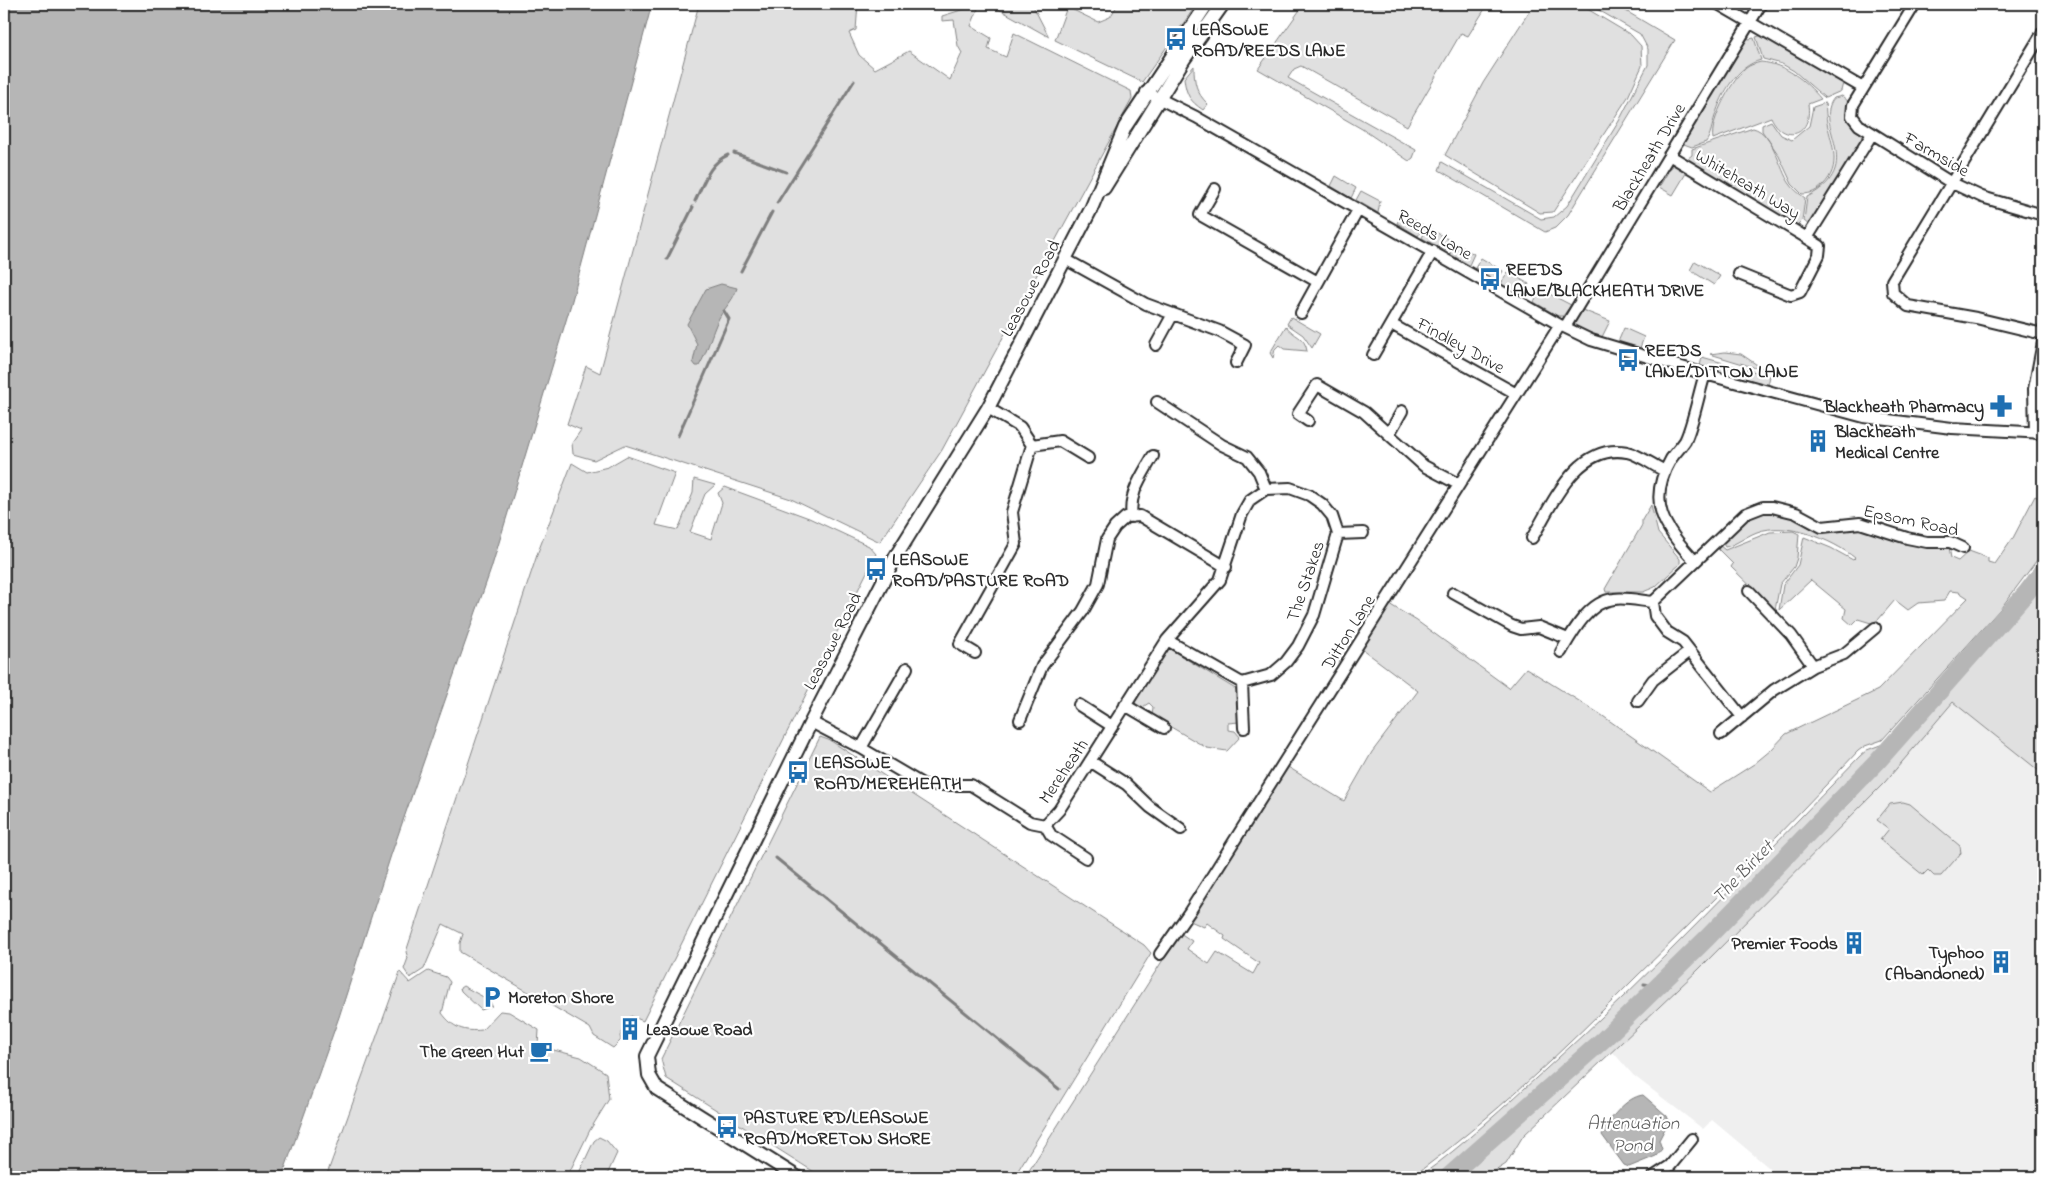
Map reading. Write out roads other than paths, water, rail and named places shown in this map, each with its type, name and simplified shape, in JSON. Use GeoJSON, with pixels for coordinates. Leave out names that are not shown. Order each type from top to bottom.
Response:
{"type":"FeatureCollection","features":[{"type":"Feature","properties":{"kind":"main road","name":"Leasowe Road"},"geometry":{"type":"LineString","coordinates":[[797,1177],[658,1089],[649,1075],[648,1056],[811,722],[896,556],[988,408],[1091,208],[1121,135],[1146,92],[1207,4]]}},
{"type":"Feature","properties":{"kind":"main road","name":"Leasowe Road"},"geometry":{"type":"LineString","coordinates":[[1091,208],[1184,59],[1223,4]]}},
{"type":"Feature","properties":{"kind":"street"},"geometry":{"type":"LineString","coordinates":[[1718,4],[1863,88],[1915,4]]}},
{"type":"Feature","properties":{"kind":"street","name":"Blackheath Drive"},"geometry":{"type":"LineString","coordinates":[[1562,326],[1761,4]]}},
{"type":"Feature","properties":{"kind":"street"},"geometry":{"type":"LineString","coordinates":[[2043,32],[1896,271],[1892,281],[1893,292],[1908,306],[1976,318],[2043,334]]}},
{"type":"Feature","properties":{"kind":"street","name":"Farmside"},"geometry":{"type":"LineString","coordinates":[[1863,88],[1853,105],[1852,116],[1859,125],[1950,182],[1982,197],[2043,215]]}},
{"type":"Feature","properties":{"kind":"street","name":"Reeds Lane"},"geometry":{"type":"LineString","coordinates":[[1146,92],[1160,98],[1433,251],[1562,326],[1591,340],[1705,374],[1884,420],[2039,433]]}},
{"type":"Feature","properties":{"kind":"street","name":"Whiteheath Way"},"geometry":{"type":"LineString","coordinates":[[1669,155],[1807,238],[1872,134]]}},
{"type":"Feature","properties":{"kind":"street"},"geometry":{"type":"LineString","coordinates":[[1214,189],[1200,215],[1318,282]]}},
{"type":"Feature","properties":{"kind":"street"},"geometry":{"type":"LineString","coordinates":[[1301,313],[1358,210]]}},
{"type":"Feature","properties":{"kind":"street"},"geometry":{"type":"LineString","coordinates":[[1739,274],[1791,295],[1800,292],[1819,255],[1820,246],[1807,238]]}},
{"type":"Feature","properties":{"kind":"street"},"geometry":{"type":"LineString","coordinates":[[1373,355],[1433,251]]}},
{"type":"Feature","properties":{"kind":"street"},"geometry":{"type":"LineString","coordinates":[[1065,259],[1146,304],[1219,330],[1245,345],[1236,363]]}},
{"type":"Feature","properties":{"kind":"street"},"geometry":{"type":"LineString","coordinates":[[1156,345],[1173,314]]}},
{"type":"Feature","properties":{"kind":"street","name":"Findley Drive"},"geometry":{"type":"LineString","coordinates":[[1391,324],[1516,394]]}},
{"type":"Feature","properties":{"kind":"street","name":"Ditton Lane"},"geometry":{"type":"LineString","coordinates":[[1160,954],[1190,911],[1320,706],[1458,484],[1562,326]]}},
{"type":"Feature","properties":{"kind":"street"},"geometry":{"type":"LineString","coordinates":[[2039,433],[2034,389],[2043,342]]}},
{"type":"Feature","properties":{"kind":"street"},"geometry":{"type":"LineString","coordinates":[[1695,561],[1678,544],[1662,521],[1658,497],[1671,459],[1685,440],[1705,374]]}},
{"type":"Feature","properties":{"kind":"street"},"geometry":{"type":"LineString","coordinates":[[1308,421],[1298,414],[1316,385],[1364,412],[1417,461],[1458,484]]}},
{"type":"Feature","properties":{"kind":"street"},"geometry":{"type":"LineString","coordinates":[[1156,402],[1222,445],[1247,457],[1259,472],[1266,488]]}},
{"type":"Feature","properties":{"kind":"street"},"geometry":{"type":"LineString","coordinates":[[988,408],[1020,427],[1032,445]]}},
{"type":"Feature","properties":{"kind":"street"},"geometry":{"type":"LineString","coordinates":[[1389,434],[1402,411]]}},
{"type":"Feature","properties":{"kind":"street"},"geometry":{"type":"LineString","coordinates":[[1032,445],[1060,442],[1088,458]]}},
{"type":"Feature","properties":{"kind":"street"},"geometry":{"type":"LineString","coordinates":[[975,653],[960,644],[1016,544],[1012,512],[1032,445]]}},
{"type":"Feature","properties":{"kind":"street"},"geometry":{"type":"LineString","coordinates":[[1532,538],[1571,475],[1590,458],[1607,452],[1629,452],[1665,472]]}},
{"type":"Feature","properties":{"kind":"street"},"geometry":{"type":"LineString","coordinates":[[1132,517],[1130,503],[1133,494],[1153,456]]}},
{"type":"Feature","properties":{"kind":"street","name":"The Stakes"},"geometry":{"type":"LineString","coordinates":[[1242,683],[1271,675],[1286,662],[1298,646],[1314,615],[1338,534],[1332,516],[1309,495],[1290,488],[1266,488]]}},
{"type":"Feature","properties":{"kind":"street","name":"Mereheath"},"geometry":{"type":"LineString","coordinates":[[811,722],[861,748],[924,785],[971,785],[1030,822],[1045,825],[1059,810],[1167,640],[1220,580],[1226,567],[1242,514],[1250,500],[1266,488]]}},
{"type":"Feature","properties":{"kind":"street","name":"Epsom Road"},"geometry":{"type":"LineString","coordinates":[[1653,602],[1745,514],[1763,507],[1796,513],[1822,527],[1860,524],[1906,538],[1927,542],[1950,542],[1963,548]]}},
{"type":"Feature","properties":{"kind":"street"},"geometry":{"type":"LineString","coordinates":[[1020,720],[1042,666],[1083,611],[1098,584],[1107,539],[1115,526],[1126,517],[1140,516],[1226,567]]}},
{"type":"Feature","properties":{"kind":"street"},"geometry":{"type":"LineString","coordinates":[[1338,534],[1363,533]]}},
{"type":"Feature","properties":{"kind":"street"},"geometry":{"type":"LineString","coordinates":[[1749,591],[1791,635],[1813,666]]}},
{"type":"Feature","properties":{"kind":"street"},"geometry":{"type":"LineString","coordinates":[[1453,593],[1512,626],[1521,629],[1539,628],[1568,639]]}},
{"type":"Feature","properties":{"kind":"street"},"geometry":{"type":"LineString","coordinates":[[1561,652],[1568,639],[1593,608],[1613,598],[1653,602],[1654,616],[1667,632],[1683,642],[1690,650],[1742,717]]}},
{"type":"Feature","properties":{"kind":"street"},"geometry":{"type":"LineString","coordinates":[[1721,734],[1774,690],[1813,666],[1844,654],[1875,628]]}},
{"type":"Feature","properties":{"kind":"street"},"geometry":{"type":"LineString","coordinates":[[1167,640],[1242,683],[1244,728]]}},
{"type":"Feature","properties":{"kind":"street"},"geometry":{"type":"LineString","coordinates":[[1638,701],[1653,680],[1690,650]]}},
{"type":"Feature","properties":{"kind":"street"},"geometry":{"type":"LineString","coordinates":[[861,748],[907,668]]}},
{"type":"Feature","properties":{"kind":"street"},"geometry":{"type":"LineString","coordinates":[[1079,705],[1112,726]]}},
{"type":"Feature","properties":{"kind":"street"},"geometry":{"type":"LineString","coordinates":[[1125,705],[1164,728]]}},
{"type":"Feature","properties":{"kind":"street"},"geometry":{"type":"LineString","coordinates":[[1090,761],[1126,784],[1150,807],[1181,829]]}},
{"type":"Feature","properties":{"kind":"street"},"geometry":{"type":"LineString","coordinates":[[1045,825],[1051,835],[1086,858]]}},
{"type":"Feature","properties":{"kind":"street"},"geometry":{"type":"LineString","coordinates":[[1653,1177],[1670,1166],[1692,1139]]}},
{"type":"Feature","properties":{"kind":"water"},"geometry":{"type":"Polygon","coordinates":[[[4,4],[652,4],[571,304],[491,569],[391,855],[339,1017],[282,1177],[4,1177],[4,4]]]}},
{"type":"Feature","properties":{"kind":"water"},"geometry":{"type":"Polygon","coordinates":[[[721,284],[737,288],[719,318],[699,366],[696,366],[693,362],[697,344],[687,324],[706,289],[721,284]]]}},
{"type":"Feature","properties":{"kind":"water","name":"Attenuation Pond"},"geometry":{"type":"Polygon","coordinates":[[[1643,1095],[1667,1116],[1669,1121],[1659,1140],[1662,1149],[1656,1156],[1629,1167],[1624,1165],[1602,1135],[1618,1110],[1630,1100],[1643,1095]]]}},
{"type":"Feature","properties":{"kind":"waterway"},"geometry":{"type":"LineString","coordinates":[[777,203],[854,81]]}},
{"type":"Feature","properties":{"kind":"waterway"},"geometry":{"type":"LineString","coordinates":[[734,153],[786,172]]}},
{"type":"Feature","properties":{"kind":"waterway"},"geometry":{"type":"LineString","coordinates":[[695,201],[712,168],[728,155]]}},
{"type":"Feature","properties":{"kind":"waterway"},"geometry":{"type":"LineString","coordinates":[[667,259],[693,207]]}},
{"type":"Feature","properties":{"kind":"waterway"},"geometry":{"type":"LineString","coordinates":[[741,271],[772,212]]}},
{"type":"Feature","properties":{"kind":"waterway"},"geometry":{"type":"LineString","coordinates":[[678,436],[729,319],[724,311]]}},
{"type":"Feature","properties":{"kind":"waterway","name":"The Birket"},"geometry":{"type":"LineString","coordinates":[[1448,1177],[1604,1039],[1707,938],[1877,762],[2027,592],[2043,571]]}},
{"type":"Feature","properties":{"kind":"waterway"},"geometry":{"type":"LineString","coordinates":[[776,858],[1059,1089]]}},
{"type":"Feature","properties":{"kind":"waterway"},"geometry":{"type":"LineString","coordinates":[[1644,984],[1658,986]]}},
{"type":"Feature","properties":{"kind":"place","name":"LEASOWE ROAD/REEDS LANE"},"geometry":{"type":"Point","coordinates":[1176,39]}},
{"type":"Feature","properties":{"kind":"place","name":"REEDS LANE/BLACKHEATH DRIVE"},"geometry":{"type":"Point","coordinates":[1490,279]}},
{"type":"Feature","properties":{"kind":"place","name":"REEDS LANE/DITTON LANE"},"geometry":{"type":"Point","coordinates":[1628,360]}},
{"type":"Feature","properties":{"kind":"place","name":"Blackheath Pharmacy"},"geometry":{"type":"Point","coordinates":[2001,406]}},
{"type":"Feature","properties":{"kind":"place","name":"Blackheath Medical Centre"},"geometry":{"type":"Point","coordinates":[1818,441]}},
{"type":"Feature","properties":{"kind":"place","name":"LEASOWE ROAD/PASTURE ROAD"},"geometry":{"type":"Point","coordinates":[876,569]}},
{"type":"Feature","properties":{"kind":"place","name":"LEASOWE ROAD/MEREHEATH"},"geometry":{"type":"Point","coordinates":[798,772]}},
{"type":"Feature","properties":{"kind":"place","name":"Premier Foods"},"geometry":{"type":"Point","coordinates":[1854,943]}},
{"type":"Feature","properties":{"kind":"place","name":"Typhoo (Abandoned)"},"geometry":{"type":"Point","coordinates":[2001,962]}},
{"type":"Feature","properties":{"kind":"place","name":"Moreton Shore"},"geometry":{"type":"Point","coordinates":[492,997]}},
{"type":"Feature","properties":{"kind":"place","name":"Leasowe Road"},"geometry":{"type":"Point","coordinates":[630,1029]}},
{"type":"Feature","properties":{"kind":"place","name":"The Green Hut"},"geometry":{"type":"Point","coordinates":[541,1051]}},
{"type":"Feature","properties":{"kind":"place","name":"PASTURE RD/LEASOWE ROAD/MORETON SHORE"},"geometry":{"type":"Point","coordinates":[727,1127]}}]}
